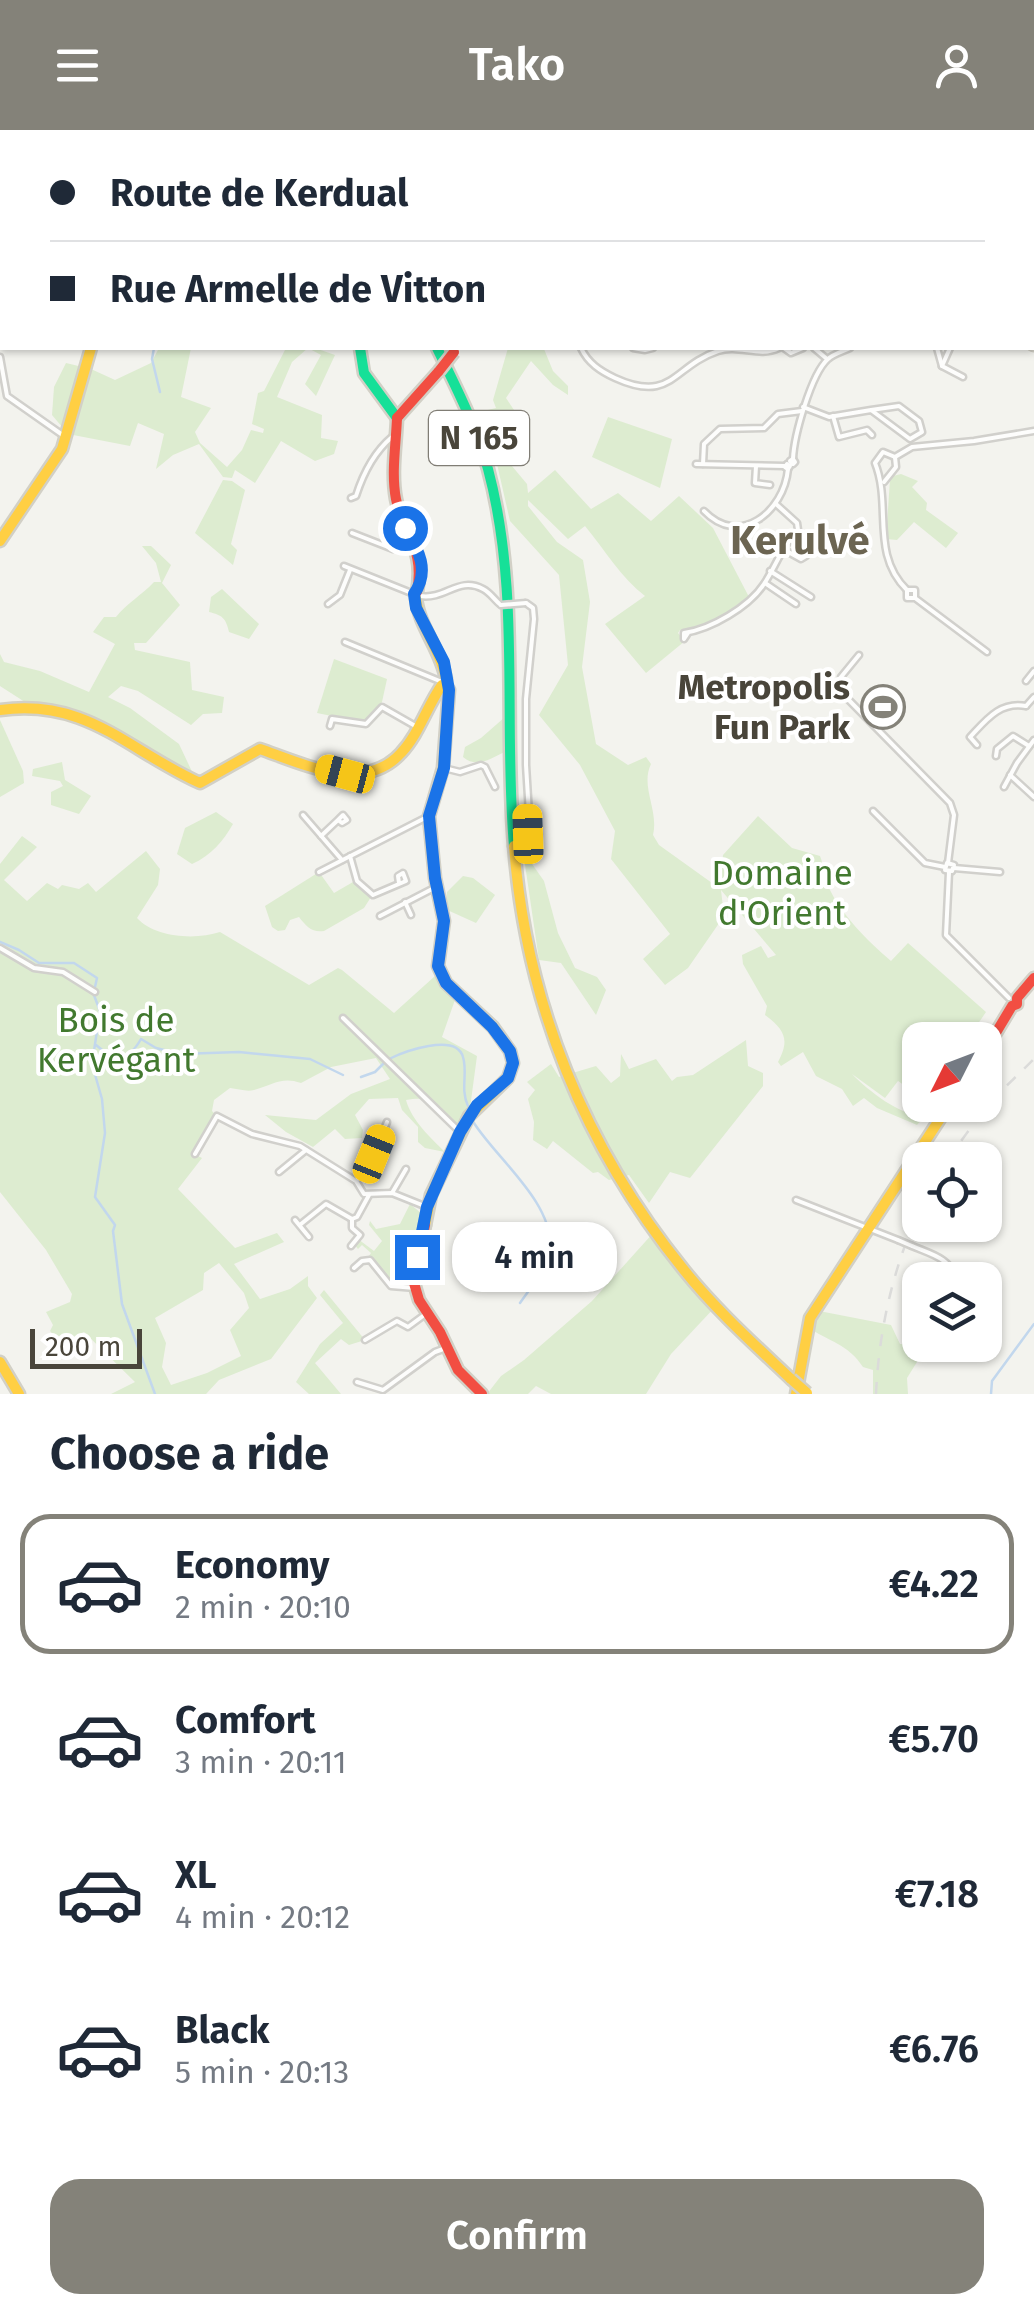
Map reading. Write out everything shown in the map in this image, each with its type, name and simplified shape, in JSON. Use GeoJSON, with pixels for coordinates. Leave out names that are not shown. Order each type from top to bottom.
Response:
{"type":"FeatureCollection","features":[{"type":"Feature","properties":{"kind":"main road"},"geometry":{"type":"LineString","coordinates":[[0,541],[56,462],[90,350]]}},
{"type":"Feature","properties":{"kind":"main road"},"geometry":{"type":"LineString","coordinates":[[0,710],[28,704],[70,712],[200,783],[260,749],[345,774],[378,769],[400,755],[444,683],[444,662],[416,608],[422,561],[395,499],[397,418],[365,380],[360,350]]}},
{"type":"Feature","properties":{"kind":"main road"},"geometry":{"type":"LineString","coordinates":[[397,418],[439,370],[448,350]]}},
{"type":"Feature","properties":{"kind":"main road","name":"N 165"},"geometry":{"type":"LineString","coordinates":[[448,350],[485,438],[510,541],[517,620],[520,862],[532,944],[554,1024],[593,1121],[645,1209],[704,1285],[809,1392]]}},
{"type":"Feature","properties":{"kind":"main road"},"geometry":{"type":"LineString","coordinates":[[444,683],[449,690],[444,768],[429,816],[444,921],[438,966],[440,975],[492,1027],[510,1051],[513,1063],[508,1078],[477,1105],[460,1132],[427,1207],[415,1288],[458,1370],[482,1394]]}},
{"type":"Feature","properties":{"kind":"main road"},"geometry":{"type":"LineString","coordinates":[[1001,1022],[1013,1000],[1034,978]]}},
{"type":"Feature","properties":{"kind":"main road"},"geometry":{"type":"LineString","coordinates":[[796,1394],[810,1318],[938,1122]]}},
{"type":"Feature","properties":{"kind":"main road"},"geometry":{"type":"LineString","coordinates":[[0,1362],[19,1394]]}},
{"type":"Feature","properties":{"kind":"street"},"geometry":{"type":"LineString","coordinates":[[582,350],[603,372],[627,384],[648,388],[668,384],[718,351],[732,350]]}},
{"type":"Feature","properties":{"kind":"street"},"geometry":{"type":"LineString","coordinates":[[750,350],[765,353],[775,350]]}},
{"type":"Feature","properties":{"kind":"street"},"geometry":{"type":"LineString","coordinates":[[816,350],[827,359]]}},
{"type":"Feature","properties":{"kind":"street"},"geometry":{"type":"LineString","coordinates":[[704,511],[714,522],[738,526],[754,523],[776,504],[786,486],[803,409],[827,359],[846,350]]}},
{"type":"Feature","properties":{"kind":"street"},"geometry":{"type":"LineString","coordinates":[[938,350],[942,366]]}},
{"type":"Feature","properties":{"kind":"street"},"geometry":{"type":"LineString","coordinates":[[942,366],[949,350]]}},
{"type":"Feature","properties":{"kind":"street"},"geometry":{"type":"LineString","coordinates":[[0,357],[3,395],[65,436]]}},
{"type":"Feature","properties":{"kind":"street"},"geometry":{"type":"LineString","coordinates":[[942,366],[964,376]]}},
{"type":"Feature","properties":{"kind":"street"},"geometry":{"type":"LineString","coordinates":[[704,464],[704,444],[720,429],[764,428],[778,414],[803,409],[833,416],[871,410],[899,406],[918,421],[922,432],[910,439],[871,410]]}},
{"type":"Feature","properties":{"kind":"street"},"geometry":{"type":"LineString","coordinates":[[833,416],[839,437],[867,430],[872,434]]}},
{"type":"Feature","properties":{"kind":"street"},"geometry":{"type":"LineString","coordinates":[[895,456],[912,447],[1034,431]]}},
{"type":"Feature","properties":{"kind":"street"},"geometry":{"type":"LineString","coordinates":[[351,498],[356,496],[362,476],[381,446],[396,434]]}},
{"type":"Feature","properties":{"kind":"street"},"geometry":{"type":"LineString","coordinates":[[884,482],[897,464],[895,456],[888,452],[879,454],[876,463],[884,482],[883,541],[894,577],[907,590],[915,590],[915,598],[987,652]]}},
{"type":"Feature","properties":{"kind":"street"},"geometry":{"type":"LineString","coordinates":[[696,464],[792,464]]}},
{"type":"Feature","properties":{"kind":"street"},"geometry":{"type":"LineString","coordinates":[[756,466],[755,483],[770,484]]}},
{"type":"Feature","properties":{"kind":"street"},"geometry":{"type":"LineString","coordinates":[[880,471],[892,472]]}},
{"type":"Feature","properties":{"kind":"street"},"geometry":{"type":"LineString","coordinates":[[688,633],[725,617],[765,583],[782,548],[798,527],[776,504]]}},
{"type":"Feature","properties":{"kind":"street"},"geometry":{"type":"LineString","coordinates":[[352,533],[393,549],[414,541]]}},
{"type":"Feature","properties":{"kind":"street"},"geometry":{"type":"LineString","coordinates":[[782,548],[801,559],[806,556]]}},
{"type":"Feature","properties":{"kind":"street"},"geometry":{"type":"LineString","coordinates":[[344,566],[417,595],[438,597],[456,586],[472,585],[486,590],[501,604],[526,603],[532,608],[526,716],[531,846]]}},
{"type":"Feature","properties":{"kind":"street"},"geometry":{"type":"LineString","coordinates":[[328,604],[340,595],[350,570]]}},
{"type":"Feature","properties":{"kind":"street"},"geometry":{"type":"LineString","coordinates":[[770,571],[811,597]]}},
{"type":"Feature","properties":{"kind":"street"},"geometry":{"type":"LineString","coordinates":[[765,583],[796,604]]}},
{"type":"Feature","properties":{"kind":"street"},"geometry":{"type":"LineString","coordinates":[[344,642],[444,683]]}},
{"type":"Feature","properties":{"kind":"street"},"geometry":{"type":"LineString","coordinates":[[859,655],[841,678],[839,690],[950,803],[954,815],[946,935],[1013,1000]]}},
{"type":"Feature","properties":{"kind":"street"},"geometry":{"type":"LineString","coordinates":[[1026,681],[1034,672]]}},
{"type":"Feature","properties":{"kind":"street"},"geometry":{"type":"LineString","coordinates":[[1026,706],[1034,697]]}},
{"type":"Feature","properties":{"kind":"street"},"geometry":{"type":"LineString","coordinates":[[977,744],[970,737],[998,710],[1015,704],[1034,713]]}},
{"type":"Feature","properties":{"kind":"street"},"geometry":{"type":"LineString","coordinates":[[330,726],[332,719],[366,724],[382,707],[418,727]]}},
{"type":"Feature","properties":{"kind":"street"},"geometry":{"type":"LineString","coordinates":[[996,756],[996,750],[1013,736],[1034,758]]}},
{"type":"Feature","properties":{"kind":"street"},"geometry":{"type":"LineString","coordinates":[[1004,788],[1034,740]]}},
{"type":"Feature","properties":{"kind":"street"},"geometry":{"type":"LineString","coordinates":[[444,768],[460,772],[481,765],[495,787]]}},
{"type":"Feature","properties":{"kind":"street"},"geometry":{"type":"LineString","coordinates":[[1010,775],[1034,797]]}},
{"type":"Feature","properties":{"kind":"street"},"geometry":{"type":"LineString","coordinates":[[873,811],[926,862],[1000,872]]}},
{"type":"Feature","properties":{"kind":"street"},"geometry":{"type":"LineString","coordinates":[[303,815],[342,860]]}},
{"type":"Feature","properties":{"kind":"street"},"geometry":{"type":"LineString","coordinates":[[319,872],[429,816]]}},
{"type":"Feature","properties":{"kind":"street"},"geometry":{"type":"LineString","coordinates":[[321,836],[338,820]]}},
{"type":"Feature","properties":{"kind":"street"},"geometry":{"type":"LineString","coordinates":[[350,856],[356,881],[374,896],[399,883]]}},
{"type":"Feature","properties":{"kind":"street"},"geometry":{"type":"LineString","coordinates":[[380,916],[436,886]]}},
{"type":"Feature","properties":{"kind":"street"},"geometry":{"type":"LineString","coordinates":[[404,902],[411,915]]}},
{"type":"Feature","properties":{"kind":"street"},"geometry":{"type":"LineString","coordinates":[[0,948],[34,968],[63,972],[95,992]]}},
{"type":"Feature","properties":{"kind":"street"},"geometry":{"type":"LineString","coordinates":[[343,1018],[460,1132]]}},
{"type":"Feature","properties":{"kind":"street"},"geometry":{"type":"LineString","coordinates":[[195,1154],[217,1116],[252,1134],[306,1150],[356,1181],[360,1191],[370,1195],[392,1193],[427,1207]]}},
{"type":"Feature","properties":{"kind":"street"},"geometry":{"type":"LineString","coordinates":[[356,1181],[374,1154],[387,1122]]}},
{"type":"Feature","properties":{"kind":"street"},"geometry":{"type":"LineString","coordinates":[[278,1172],[306,1150]]}},
{"type":"Feature","properties":{"kind":"street"},"geometry":{"type":"LineString","coordinates":[[392,1193],[406,1169]]}},
{"type":"Feature","properties":{"kind":"street"},"geometry":{"type":"LineString","coordinates":[[352,1219],[370,1195]]}},
{"type":"Feature","properties":{"kind":"street"},"geometry":{"type":"LineString","coordinates":[[796,1200],[946,1262]]}},
{"type":"Feature","properties":{"kind":"street"},"geometry":{"type":"LineString","coordinates":[[309,1237],[298,1222],[326,1204],[352,1219]]}},
{"type":"Feature","properties":{"kind":"street"},"geometry":{"type":"LineString","coordinates":[[351,1246],[360,1235],[352,1228],[352,1219]]}},
{"type":"Feature","properties":{"kind":"street"},"geometry":{"type":"LineString","coordinates":[[354,1268],[370,1260],[391,1286],[415,1288]]}},
{"type":"Feature","properties":{"kind":"street"},"geometry":{"type":"LineString","coordinates":[[365,1340],[398,1321],[408,1327],[427,1313]]}},
{"type":"Feature","properties":{"kind":"street"},"geometry":{"type":"LineString","coordinates":[[357,1382],[383,1390],[446,1348]]}},
{"type":"Feature","properties":{"kind":"green space"},"geometry":{"type":"Polygon","coordinates":[[[158,350],[191,350],[181,397],[211,408],[195,432],[200,443],[227,467],[242,450],[251,430],[263,433],[264,429],[252,424],[258,393],[264,391],[285,350],[306,350],[292,362],[277,397],[322,415],[321,438],[338,441],[334,454],[315,461],[281,441],[255,483],[235,470],[232,478],[223,477],[199,444],[173,455],[156,469],[164,434],[138,423],[130,446],[68,434],[52,415],[54,387],[66,363],[115,380],[151,363],[158,350]]]}},
{"type":"Feature","properties":{"kind":"green space"},"geometry":{"type":"Polygon","coordinates":[[[312,350],[335,355],[316,396],[305,384],[321,355],[312,350]]]}},
{"type":"Feature","properties":{"kind":"green space","name":"Domaine d'Orient"},"geometry":{"type":"Polygon","coordinates":[[[507,350],[544,350],[553,371],[568,386],[568,395],[531,361],[506,398],[522,422],[519,442],[507,460],[527,484],[528,493],[555,470],[591,509],[618,493],[651,521],[679,496],[713,528],[749,597],[708,623],[680,630],[678,633],[685,641],[646,673],[605,624],[645,596],[585,526],[568,539],[528,500],[528,506],[557,542],[583,560],[590,602],[582,667],[596,744],[628,765],[646,757],[651,764],[648,781],[653,835],[659,845],[719,888],[723,855],[758,816],[792,848],[820,856],[827,883],[840,907],[891,961],[908,943],[986,1012],[979,1022],[902,1022],[902,1084],[898,1081],[885,1098],[852,1074],[876,1095],[902,1110],[902,1119],[864,1098],[853,1106],[842,1089],[816,1076],[803,1052],[781,1066],[778,1062],[784,1036],[765,1015],[767,1006],[743,964],[742,955],[761,946],[768,958],[776,955],[721,890],[724,916],[688,968],[665,985],[643,959],[670,934],[611,859],[615,831],[580,765],[539,715],[568,665],[559,575],[510,521],[497,464],[479,412],[496,408],[493,400],[507,350]]]}},
{"type":"Feature","properties":{"kind":"green space"},"geometry":{"type":"Polygon","coordinates":[[[608,417],[672,439],[660,488],[592,457],[608,417]]]}},
{"type":"Feature","properties":{"kind":"green space"},"geometry":{"type":"Polygon","coordinates":[[[901,474],[918,481],[912,487],[927,503],[926,510],[958,533],[946,548],[914,522],[897,540],[886,539],[890,480],[901,474]]]}},
{"type":"Feature","properties":{"kind":"green space"},"geometry":{"type":"Polygon","coordinates":[[[223,480],[245,490],[231,544],[237,550],[233,565],[195,533],[223,480]]]}},
{"type":"Feature","properties":{"kind":"green space"},"geometry":{"type":"Polygon","coordinates":[[[142,546],[151,546],[171,565],[162,583],[180,605],[146,643],[134,643],[135,650],[190,662],[192,690],[224,697],[222,713],[203,714],[191,725],[138,691],[121,686],[108,697],[179,744],[195,778],[89,714],[28,704],[0,686],[0,654],[4,662],[40,671],[89,692],[115,644],[93,632],[104,617],[116,617],[154,582],[161,582],[156,563],[142,546]]]}},
{"type":"Feature","properties":{"kind":"green space"},"geometry":{"type":"Polygon","coordinates":[[[222,589],[259,624],[249,639],[229,632],[223,618],[209,612],[211,597],[222,589]]]}},
{"type":"Feature","properties":{"kind":"green space"},"geometry":{"type":"Polygon","coordinates":[[[334,659],[387,679],[382,702],[366,723],[317,713],[334,659]]]}},
{"type":"Feature","properties":{"kind":"green space"},"geometry":{"type":"Polygon","coordinates":[[[505,717],[505,752],[479,762],[463,757],[465,747],[505,717]]]}},
{"type":"Feature","properties":{"kind":"green space"},"geometry":{"type":"Polygon","coordinates":[[[0,720],[23,771],[24,783],[0,797],[0,720]]]}},
{"type":"Feature","properties":{"kind":"green space"},"geometry":{"type":"Polygon","coordinates":[[[62,762],[65,780],[91,796],[79,814],[51,805],[51,792],[63,786],[60,781],[32,776],[33,769],[62,762]]]}},
{"type":"Feature","properties":{"kind":"green space"},"geometry":{"type":"Polygon","coordinates":[[[216,812],[233,824],[216,847],[192,864],[177,854],[185,828],[216,812]]]}},
{"type":"Feature","properties":{"kind":"green space","name":"Bois de Kervégant"},"geometry":{"type":"Polygon","coordinates":[[[22,836],[37,847],[4,880],[27,901],[47,883],[58,889],[62,885],[79,889],[88,883],[96,892],[146,851],[160,869],[158,885],[137,918],[154,930],[188,936],[220,932],[309,985],[338,968],[394,1013],[435,976],[456,997],[442,1037],[477,1056],[470,1108],[456,1128],[430,1101],[406,1100],[417,1122],[445,1152],[425,1148],[418,1142],[418,1127],[402,1110],[398,1098],[369,1099],[355,1115],[363,1130],[362,1138],[345,1139],[335,1129],[313,1147],[265,1115],[316,1120],[351,1094],[390,1079],[376,1058],[331,1067],[301,1083],[283,1081],[251,1091],[230,1088],[214,1100],[212,1111],[217,1116],[196,1155],[202,1158],[178,1189],[235,1248],[277,1233],[284,1242],[234,1264],[260,1299],[290,1289],[308,1276],[308,1286],[317,1298],[271,1359],[219,1380],[206,1394],[111,1394],[135,1382],[84,1332],[61,1343],[50,1331],[53,1325],[46,1312],[70,1302],[72,1294],[46,1250],[0,1192],[0,864],[22,836]],[[219,1263],[204,1273],[203,1290],[155,1318],[166,1343],[162,1367],[171,1385],[241,1356],[230,1330],[249,1308],[244,1293],[219,1263]]]}},
{"type":"Feature","properties":{"kind":"green space"},"geometry":{"type":"Polygon","coordinates":[[[523,851],[544,881],[558,933],[575,968],[597,977],[606,990],[596,1015],[561,963],[539,960],[523,851]]]}},
{"type":"Feature","properties":{"kind":"green space"},"geometry":{"type":"Polygon","coordinates":[[[319,872],[334,893],[353,882],[371,897],[364,908],[324,931],[310,928],[299,917],[290,920],[285,930],[272,927],[265,906],[319,872]]]}},
{"type":"Feature","properties":{"kind":"green space"},"geometry":{"type":"Polygon","coordinates":[[[463,876],[473,878],[495,895],[476,923],[445,909],[447,892],[463,876]]]}},
{"type":"Feature","properties":{"kind":"green space"},"geometry":{"type":"Polygon","coordinates":[[[746,1040],[748,1066],[763,1073],[763,1086],[690,1178],[670,1172],[649,1203],[629,1175],[609,1180],[593,1173],[553,1141],[547,1149],[533,1140],[534,1122],[528,1099],[535,1090],[527,1082],[551,1064],[559,1077],[596,1066],[611,1083],[620,1076],[621,1054],[629,1069],[656,1059],[672,1081],[693,1075],[746,1040]]]}},
{"type":"Feature","properties":{"kind":"green space"},"geometry":{"type":"Polygon","coordinates":[[[410,1204],[421,1213],[408,1287],[392,1284],[367,1259],[371,1253],[354,1244],[358,1239],[374,1251],[382,1241],[370,1221],[376,1229],[400,1224],[410,1204]]]}},
{"type":"Feature","properties":{"kind":"green space"},"geometry":{"type":"Polygon","coordinates":[[[654,1232],[716,1306],[671,1354],[646,1394],[551,1394],[536,1386],[528,1394],[487,1394],[501,1376],[592,1301],[654,1232]]]}},
{"type":"Feature","properties":{"kind":"green space"},"geometry":{"type":"Polygon","coordinates":[[[324,1290],[365,1340],[349,1345],[341,1339],[315,1363],[341,1394],[309,1394],[296,1382],[320,1344],[343,1323],[320,1295],[324,1290]]]}},
{"type":"Feature","properties":{"kind":"green space"},"geometry":{"type":"Polygon","coordinates":[[[814,1310],[891,1325],[902,1344],[902,1362],[917,1362],[907,1378],[908,1394],[873,1394],[873,1370],[863,1367],[845,1348],[807,1327],[814,1310]]]}},
{"type":"Feature","properties":{"kind":"waterway"},"geometry":{"type":"LineString","coordinates":[[154,350],[160,392]]}},
{"type":"Feature","properties":{"kind":"waterway"},"geometry":{"type":"LineString","coordinates":[[0,942],[39,963],[74,963],[97,978],[95,987]]}},
{"type":"Feature","properties":{"kind":"waterway"},"geometry":{"type":"LineString","coordinates":[[92,990],[100,1011],[92,1064],[102,1099],[105,1133],[95,1197],[115,1225],[122,1304],[155,1394]]}},
{"type":"Feature","properties":{"kind":"waterway"},"geometry":{"type":"LineString","coordinates":[[96,1045],[120,1057],[131,1052],[141,1039],[156,1048],[180,1054],[239,1052],[310,1059],[343,1075]]}},
{"type":"Feature","properties":{"kind":"waterway"},"geometry":{"type":"LineString","coordinates":[[389,1059],[429,1046],[458,1050],[463,1057],[468,1106]]}},
{"type":"Feature","properties":{"kind":"waterway"},"geometry":{"type":"LineString","coordinates":[[361,1077],[375,1072],[384,1063]]}},
{"type":"Feature","properties":{"kind":"waterway"},"geometry":{"type":"LineString","coordinates":[[474,1123],[534,1198],[549,1231],[546,1262],[520,1303]]}},
{"type":"Feature","properties":{"kind":"waterway"},"geometry":{"type":"LineString","coordinates":[[991,1394],[992,1381],[1034,1324]]}},
{"type":"Feature","properties":{"kind":"railway"},"geometry":{"type":"LineString","coordinates":[[960,1142],[989,1103],[1034,1059]]}},
{"type":"Feature","properties":{"kind":"railway"},"geometry":{"type":"LineString","coordinates":[[876,1394],[889,1299],[907,1242]]}},
{"type":"Feature","properties":{"kind":"traffic: fast"},"geometry":{"type":"LineString","coordinates":[[360,350],[364,373],[397,418]]}},
{"type":"Feature","properties":{"kind":"traffic: fast"},"geometry":{"type":"LineString","coordinates":[[438,350],[478,437],[498,515],[508,609],[514,846]]}},
{"type":"Feature","properties":{"kind":"traffic: slow"},"geometry":{"type":"LineString","coordinates":[[0,541],[62,449],[90,350]]}},
{"type":"Feature","properties":{"kind":"traffic: slow"},"geometry":{"type":"LineString","coordinates":[[416,598],[446,679]]}},
{"type":"Feature","properties":{"kind":"traffic: slow"},"geometry":{"type":"LineString","coordinates":[[0,710],[31,708],[82,719],[200,783],[260,749],[314,768],[351,774],[369,772],[401,753],[442,685]]}},
{"type":"Feature","properties":{"kind":"traffic: slow"},"geometry":{"type":"LineString","coordinates":[[425,1225],[431,1195],[469,1116],[508,1078],[513,1063],[510,1051],[493,1027],[446,983],[438,966],[444,921],[429,816],[443,768],[449,690],[446,686]]}},
{"type":"Feature","properties":{"kind":"traffic: slow"},"geometry":{"type":"LineString","coordinates":[[514,846],[521,904],[547,1017],[590,1124],[617,1174],[684,1270],[722,1313],[791,1379]]}},
{"type":"Feature","properties":{"kind":"traffic: slow"},"geometry":{"type":"LineString","coordinates":[[796,1394],[810,1318],[938,1122]]}},
{"type":"Feature","properties":{"kind":"traffic: slow"},"geometry":{"type":"LineString","coordinates":[[0,1362],[19,1394]]}},
{"type":"Feature","properties":{"kind":"traffic: slow"},"geometry":{"type":"LineString","coordinates":[[791,1379],[807,1393]]}},
{"type":"Feature","properties":{"kind":"traffic: jam"},"geometry":{"type":"LineString","coordinates":[[439,371],[454,352]]}},
{"type":"Feature","properties":{"kind":"traffic: jam"},"geometry":{"type":"LineString","coordinates":[[397,418],[439,371]]}},
{"type":"Feature","properties":{"kind":"traffic: jam"},"geometry":{"type":"LineString","coordinates":[[397,418],[395,489],[416,553],[417,592]]}},
{"type":"Feature","properties":{"kind":"traffic: jam"},"geometry":{"type":"LineString","coordinates":[[1002,1023],[1034,978]]}},
{"type":"Feature","properties":{"kind":"traffic: jam"},"geometry":{"type":"LineString","coordinates":[[425,1225],[414,1283],[419,1300],[458,1370],[482,1394]]}},
{"type":"Feature","properties":{"kind":"place","name":"Metropolis Fun Park"},"geometry":{"type":"Point","coordinates":[883,707]}},
{"type":"Feature","properties":{"kind":"district","name":"Kerulvé"},"geometry":{"type":"Point","coordinates":[800,540]}},
{"type":"Feature","properties":{"kind":"route"},"geometry":{"type":"LineString","coordinates":[[405,528],[422,561],[414,594],[416,608],[444,662],[449,690],[444,768],[429,816],[444,921],[438,966],[446,983],[483,1015],[510,1051],[513,1063],[508,1078],[477,1105],[460,1132],[427,1207],[417,1257]]}}]}
